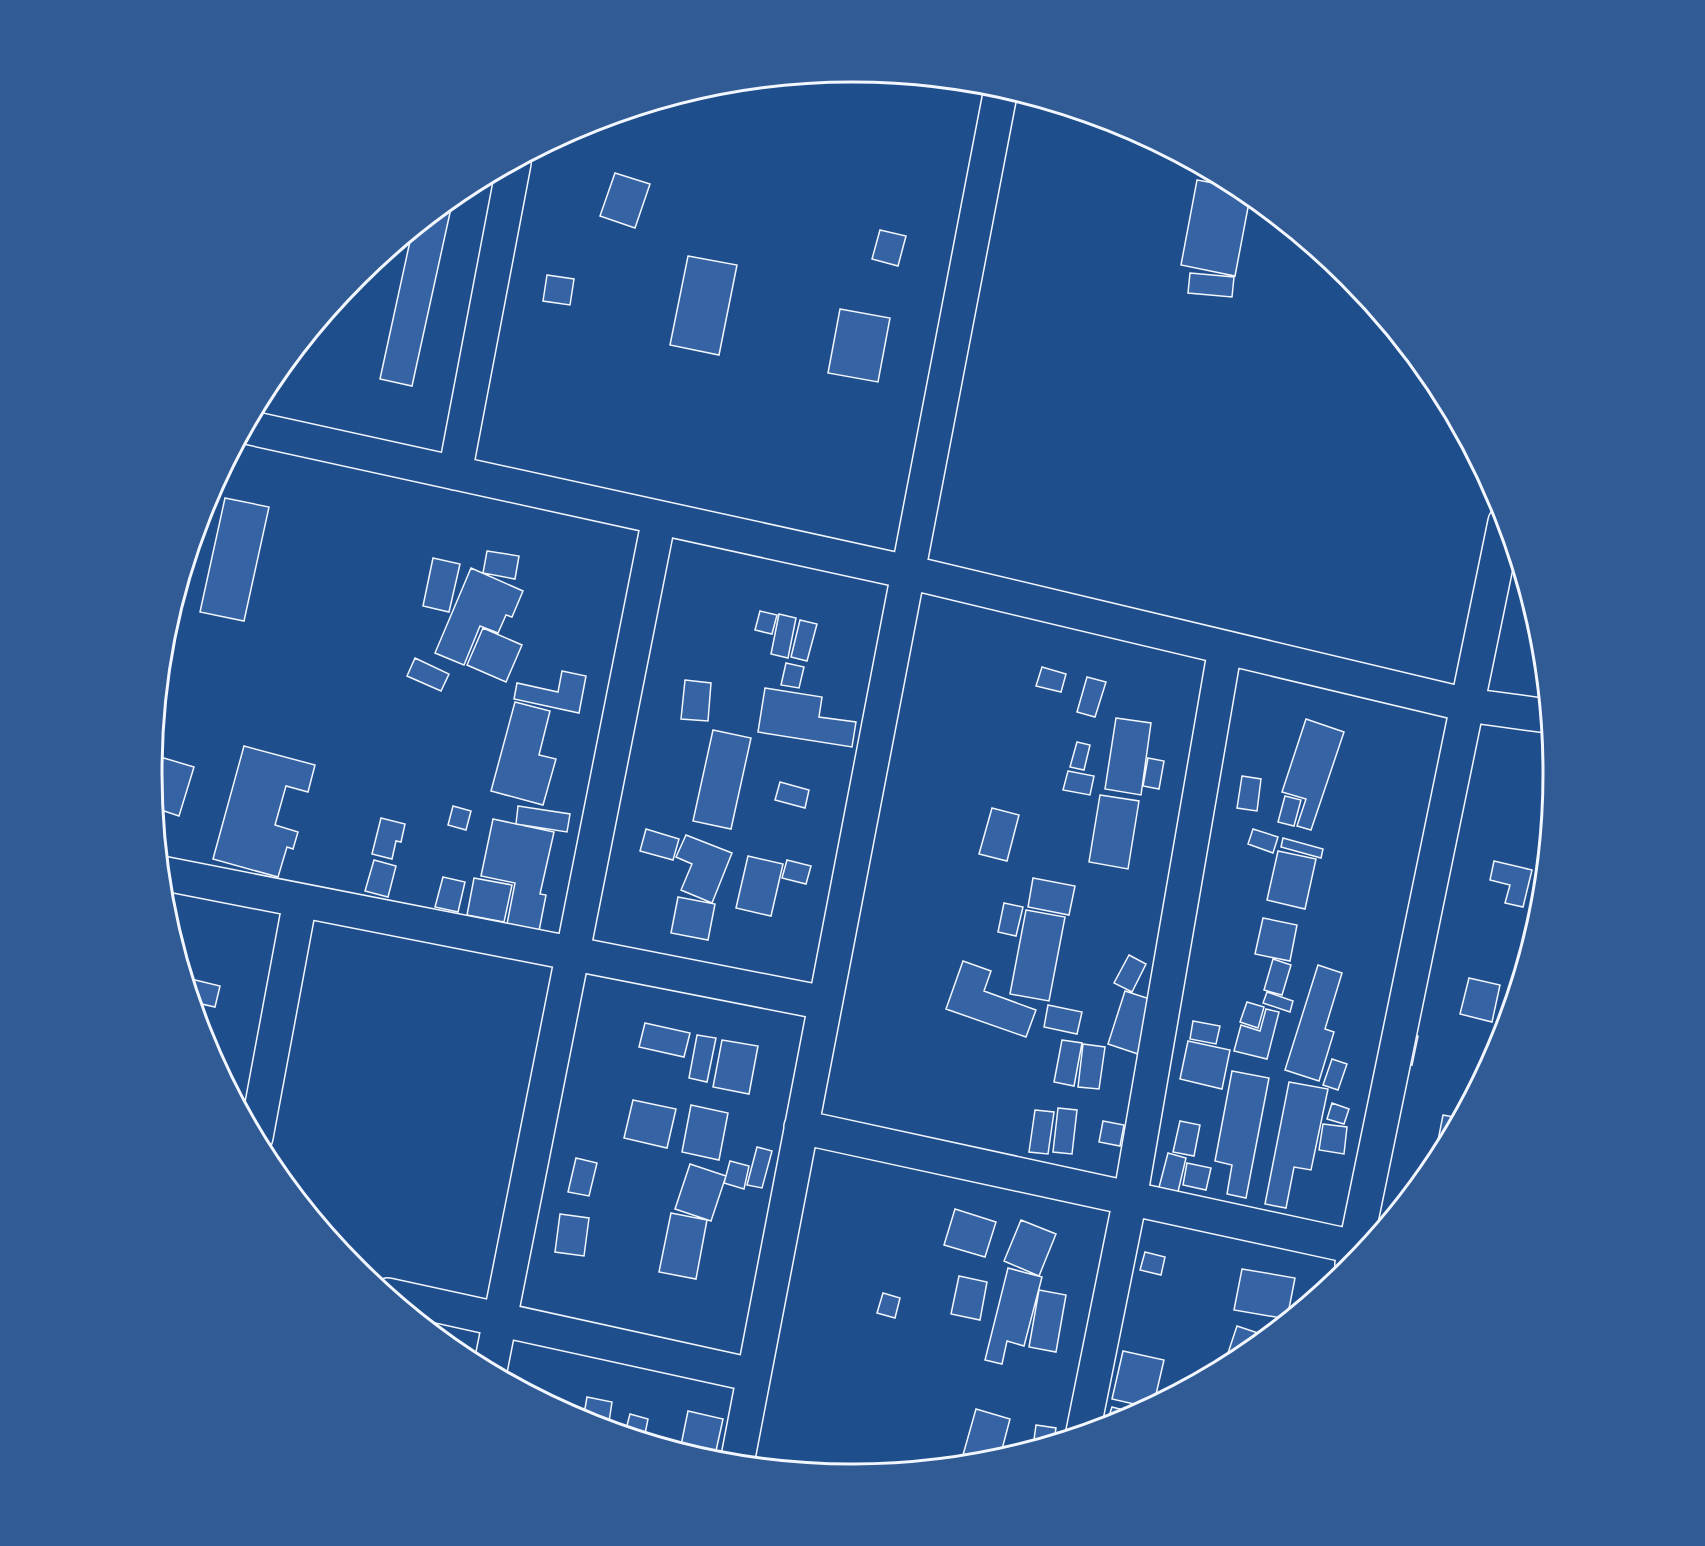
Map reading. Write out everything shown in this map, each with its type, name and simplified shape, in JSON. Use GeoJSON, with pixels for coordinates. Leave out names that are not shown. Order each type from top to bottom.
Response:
{"type":"FeatureCollection","features":[{"type":"Feature","properties":{"kind":"street"},"geometry":{"type":"LineString","coordinates":[[739,1454],[999,99]]}},
{"type":"Feature","properties":{"kind":"street"},"geometry":{"type":"LineString","coordinates":[[455,473],[512,172]]}},
{"type":"Feature","properties":{"kind":"street"},"geometry":{"type":"LineString","coordinates":[[255,429],[908,572],[1467,705],[1541,715]]}},
{"type":"Feature","properties":{"kind":"street"},"geometry":{"type":"LineString","coordinates":[[492,1361],[659,518]]}},
{"type":"Feature","properties":{"kind":"street"},"geometry":{"type":"LineString","coordinates":[[1360,1241],[1501,539]]}},
{"type":"Feature","properties":{"kind":"street"},"geometry":{"type":"LineString","coordinates":[[1085,1423],[1130,1199],[1225,648]]}},
{"type":"Feature","properties":{"kind":"street"},"geometry":{"type":"LineString","coordinates":[[170,875],[825,1003]]}},
{"type":"Feature","properties":{"kind":"street"},"geometry":{"type":"LineString","coordinates":[[258,1124],[300,901]]}},
{"type":"Feature","properties":{"kind":"street"},"geometry":{"type":"LineString","coordinates":[[801,1127],[1130,1199],[1349,1252]]}},
{"type":"Feature","properties":{"kind":"street"},"geometry":{"type":"LineString","coordinates":[[404,1297],[753,1375]]}},
{"type":"Feature","properties":{"kind":"building"},"geometry":{"type":"Polygon","coordinates":[[[615,173],[650,184],[635,228],[600,216],[615,173]]]}},
{"type":"Feature","properties":{"kind":"building"},"geometry":{"type":"Polygon","coordinates":[[[1197,180],[1209,182],[1248,207],[1235,276],[1181,265],[1197,180]]]}},
{"type":"Feature","properties":{"kind":"building"},"geometry":{"type":"Polygon","coordinates":[[[450,212],[412,386],[380,379],[409,244],[450,212]]]}},
{"type":"Feature","properties":{"kind":"building"},"geometry":{"type":"Polygon","coordinates":[[[880,230],[906,236],[898,266],[872,259],[880,230]]]}},
{"type":"Feature","properties":{"kind":"building"},"geometry":{"type":"Polygon","coordinates":[[[688,256],[737,265],[719,355],[670,345],[688,256]]]}},
{"type":"Feature","properties":{"kind":"building"},"geometry":{"type":"Polygon","coordinates":[[[1190,273],[1234,277],[1232,297],[1188,293],[1190,273]]]}},
{"type":"Feature","properties":{"kind":"building"},"geometry":{"type":"Polygon","coordinates":[[[547,275],[574,279],[570,305],[543,301],[547,275]]]}},
{"type":"Feature","properties":{"kind":"building"},"geometry":{"type":"Polygon","coordinates":[[[840,309],[890,318],[878,382],[828,373],[840,309]]]}},
{"type":"Feature","properties":{"kind":"building"},"geometry":{"type":"Polygon","coordinates":[[[225,498],[269,507],[244,621],[200,612],[225,498]]]}},
{"type":"Feature","properties":{"kind":"building"},"geometry":{"type":"Polygon","coordinates":[[[487,551],[519,556],[515,579],[483,573],[487,551]]]}},
{"type":"Feature","properties":{"kind":"building"},"geometry":{"type":"Polygon","coordinates":[[[433,558],[460,564],[449,612],[423,606],[433,558]]]}},
{"type":"Feature","properties":{"kind":"building"},"geometry":{"type":"Polygon","coordinates":[[[471,568],[523,591],[512,617],[506,615],[498,633],[480,626],[464,665],[435,653],[471,568]]]}},
{"type":"Feature","properties":{"kind":"building"},"geometry":{"type":"Polygon","coordinates":[[[760,611],[777,615],[772,634],[755,630],[760,611]]]}},
{"type":"Feature","properties":{"kind":"building"},"geometry":{"type":"Polygon","coordinates":[[[779,614],[796,618],[788,658],[771,654],[779,614]]]}},
{"type":"Feature","properties":{"kind":"building"},"geometry":{"type":"Polygon","coordinates":[[[800,620],[817,624],[807,661],[791,657],[800,620]]]}},
{"type":"Feature","properties":{"kind":"building"},"geometry":{"type":"Polygon","coordinates":[[[483,628],[522,645],[506,682],[467,665],[483,628]]]}},
{"type":"Feature","properties":{"kind":"building"},"geometry":{"type":"Polygon","coordinates":[[[415,658],[449,674],[441,691],[407,676],[415,658]]]}},
{"type":"Feature","properties":{"kind":"building"},"geometry":{"type":"Polygon","coordinates":[[[786,663],[804,667],[799,688],[781,685],[786,663]]]}},
{"type":"Feature","properties":{"kind":"building"},"geometry":{"type":"Polygon","coordinates":[[[1042,667],[1066,674],[1061,692],[1036,686],[1042,667]]]}},
{"type":"Feature","properties":{"kind":"building"},"geometry":{"type":"Polygon","coordinates":[[[562,671],[586,676],[579,713],[514,699],[517,683],[558,692],[562,671]]]}},
{"type":"Feature","properties":{"kind":"building"},"geometry":{"type":"Polygon","coordinates":[[[1087,677],[1106,682],[1095,717],[1077,712],[1087,677]]]}},
{"type":"Feature","properties":{"kind":"building"},"geometry":{"type":"Polygon","coordinates":[[[685,680],[711,683],[708,721],[681,719],[685,680]]]}},
{"type":"Feature","properties":{"kind":"building"},"geometry":{"type":"Polygon","coordinates":[[[765,688],[822,697],[819,717],[856,722],[852,747],[758,732],[765,688]]]}},
{"type":"Feature","properties":{"kind":"building"},"geometry":{"type":"Polygon","coordinates":[[[515,702],[550,711],[539,755],[556,759],[543,805],[491,791],[515,702]]]}},
{"type":"Feature","properties":{"kind":"building"},"geometry":{"type":"Polygon","coordinates":[[[1116,718],[1151,723],[1141,795],[1105,789],[1116,718]]]}},
{"type":"Feature","properties":{"kind":"building"},"geometry":{"type":"Polygon","coordinates":[[[1306,719],[1344,732],[1311,830],[1297,826],[1306,799],[1282,792],[1306,719]]]}},
{"type":"Feature","properties":{"kind":"building"},"geometry":{"type":"Polygon","coordinates":[[[713,730],[751,738],[731,829],[693,821],[713,730]]]}},
{"type":"Feature","properties":{"kind":"building"},"geometry":{"type":"Polygon","coordinates":[[[1077,742],[1090,745],[1084,770],[1070,767],[1077,742]]]}},
{"type":"Feature","properties":{"kind":"building"},"geometry":{"type":"Polygon","coordinates":[[[244,746],[315,765],[308,792],[286,786],[275,825],[298,832],[293,849],[287,847],[278,877],[213,859],[244,746]]]}},
{"type":"Feature","properties":{"kind":"building"},"geometry":{"type":"Polygon","coordinates":[[[162,758],[194,767],[179,816],[163,811],[162,758]]]}},
{"type":"Feature","properties":{"kind":"building"},"geometry":{"type":"Polygon","coordinates":[[[1148,758],[1164,761],[1159,789],[1143,786],[1148,758]]]}},
{"type":"Feature","properties":{"kind":"building"},"geometry":{"type":"Polygon","coordinates":[[[1068,771],[1094,776],[1090,795],[1063,790],[1068,771]]]}},
{"type":"Feature","properties":{"kind":"building"},"geometry":{"type":"Polygon","coordinates":[[[1242,776],[1261,779],[1257,811],[1237,808],[1242,776]]]}},
{"type":"Feature","properties":{"kind":"building"},"geometry":{"type":"Polygon","coordinates":[[[780,782],[809,790],[805,808],[775,800],[780,782]]]}},
{"type":"Feature","properties":{"kind":"building"},"geometry":{"type":"Polygon","coordinates":[[[1100,795],[1139,801],[1128,869],[1089,862],[1100,795]]]}},
{"type":"Feature","properties":{"kind":"building"},"geometry":{"type":"Polygon","coordinates":[[[1285,796],[1301,800],[1294,826],[1278,822],[1285,796]]]}},
{"type":"Feature","properties":{"kind":"building"},"geometry":{"type":"Polygon","coordinates":[[[453,806],[471,811],[466,830],[448,825],[453,806]]]}},
{"type":"Feature","properties":{"kind":"building"},"geometry":{"type":"Polygon","coordinates":[[[518,806],[570,814],[567,832],[516,824],[518,806]]]}},
{"type":"Feature","properties":{"kind":"building"},"geometry":{"type":"Polygon","coordinates":[[[992,808],[1019,815],[1007,861],[979,854],[992,808]]]}},
{"type":"Feature","properties":{"kind":"building"},"geometry":{"type":"Polygon","coordinates":[[[381,818],[405,824],[401,842],[396,841],[392,859],[372,854],[381,818]]]}},
{"type":"Feature","properties":{"kind":"building"},"geometry":{"type":"Polygon","coordinates":[[[493,819],[554,832],[540,894],[546,895],[539,931],[507,924],[515,883],[481,876],[493,819]]]}},
{"type":"Feature","properties":{"kind":"building"},"geometry":{"type":"Polygon","coordinates":[[[646,829],[679,839],[673,860],[640,851],[646,829]]]}},
{"type":"Feature","properties":{"kind":"building"},"geometry":{"type":"Polygon","coordinates":[[[1253,829],[1278,837],[1273,853],[1248,844],[1253,829]]]}},
{"type":"Feature","properties":{"kind":"building"},"geometry":{"type":"Polygon","coordinates":[[[686,835],[732,853],[712,903],[681,890],[692,864],[676,857],[686,835]]]}},
{"type":"Feature","properties":{"kind":"building"},"geometry":{"type":"Polygon","coordinates":[[[1283,838],[1323,849],[1321,858],[1281,847],[1283,838]]]}},
{"type":"Feature","properties":{"kind":"building"},"geometry":{"type":"Polygon","coordinates":[[[1278,851],[1316,859],[1305,909],[1267,900],[1278,851]]]}},
{"type":"Feature","properties":{"kind":"building"},"geometry":{"type":"Polygon","coordinates":[[[748,856],[783,864],[771,916],[736,908],[748,856]]]}},
{"type":"Feature","properties":{"kind":"building"},"geometry":{"type":"Polygon","coordinates":[[[374,860],[396,866],[388,897],[365,891],[374,860]]]}},
{"type":"Feature","properties":{"kind":"building"},"geometry":{"type":"Polygon","coordinates":[[[787,860],[811,866],[806,884],[782,878],[787,860]]]}},
{"type":"Feature","properties":{"kind":"building"},"geometry":{"type":"Polygon","coordinates":[[[1494,861],[1532,870],[1523,907],[1505,903],[1510,885],[1490,880],[1494,861]]]}},
{"type":"Feature","properties":{"kind":"building"},"geometry":{"type":"Polygon","coordinates":[[[443,877],[465,882],[458,912],[435,907],[443,877]]]}},
{"type":"Feature","properties":{"kind":"building"},"geometry":{"type":"Polygon","coordinates":[[[474,878],[512,885],[504,922],[467,915],[474,878]]]}},
{"type":"Feature","properties":{"kind":"building"},"geometry":{"type":"Polygon","coordinates":[[[1033,878],[1075,886],[1069,915],[1028,907],[1033,878]]]}},
{"type":"Feature","properties":{"kind":"building"},"geometry":{"type":"Polygon","coordinates":[[[678,897],[715,904],[708,940],[671,933],[678,897]]]}},
{"type":"Feature","properties":{"kind":"building"},"geometry":{"type":"Polygon","coordinates":[[[1004,903],[1023,907],[1016,936],[998,932],[1004,903]]]}},
{"type":"Feature","properties":{"kind":"building"},"geometry":{"type":"Polygon","coordinates":[[[1026,910],[1065,917],[1049,1001],[1010,994],[1026,910]]]}},
{"type":"Feature","properties":{"kind":"building"},"geometry":{"type":"Polygon","coordinates":[[[1263,918],[1297,925],[1290,961],[1255,954],[1263,918]]]}},
{"type":"Feature","properties":{"kind":"building"},"geometry":{"type":"Polygon","coordinates":[[[1129,955],[1146,964],[1132,992],[1114,983],[1129,955]]]}},
{"type":"Feature","properties":{"kind":"building"},"geometry":{"type":"Polygon","coordinates":[[[1273,959],[1291,965],[1282,995],[1264,990],[1273,959]]]}},
{"type":"Feature","properties":{"kind":"building"},"geometry":{"type":"Polygon","coordinates":[[[963,961],[991,971],[984,991],[1036,1010],[1026,1037],[946,1009],[963,961]]]}},
{"type":"Feature","properties":{"kind":"building"},"geometry":{"type":"Polygon","coordinates":[[[1318,965],[1342,973],[1325,1029],[1334,1032],[1319,1081],[1285,1070],[1318,965]]]}},
{"type":"Feature","properties":{"kind":"building"},"geometry":{"type":"Polygon","coordinates":[[[1469,978],[1500,985],[1492,1022],[1460,1014],[1469,978]]]}},
{"type":"Feature","properties":{"kind":"building"},"geometry":{"type":"Polygon","coordinates":[[[194,980],[220,986],[215,1007],[202,1004],[194,980]]]}},
{"type":"Feature","properties":{"kind":"building"},"geometry":{"type":"Polygon","coordinates":[[[1125,991],[1156,1001],[1138,1054],[1108,1044],[1125,991]]]}},
{"type":"Feature","properties":{"kind":"building"},"geometry":{"type":"Polygon","coordinates":[[[1267,992],[1293,1001],[1290,1012],[1263,1003],[1267,992]]]}},
{"type":"Feature","properties":{"kind":"building"},"geometry":{"type":"Polygon","coordinates":[[[1247,1002],[1264,1007],[1258,1028],[1240,1022],[1247,1002]]]}},
{"type":"Feature","properties":{"kind":"building"},"geometry":{"type":"Polygon","coordinates":[[[1048,1005],[1082,1012],[1077,1034],[1044,1027],[1048,1005]]]}},
{"type":"Feature","properties":{"kind":"building"},"geometry":{"type":"Polygon","coordinates":[[[1266,1009],[1279,1012],[1267,1059],[1234,1051],[1241,1025],[1260,1031],[1266,1009]]]}},
{"type":"Feature","properties":{"kind":"building"},"geometry":{"type":"Polygon","coordinates":[[[1193,1021],[1220,1026],[1216,1044],[1190,1039],[1193,1021]]]}},
{"type":"Feature","properties":{"kind":"building"},"geometry":{"type":"Polygon","coordinates":[[[645,1023],[690,1033],[684,1057],[639,1047],[645,1023]]]}},
{"type":"Feature","properties":{"kind":"building"},"geometry":{"type":"Polygon","coordinates":[[[1405,1034],[1418,1036],[1412,1065],[1400,1062],[1405,1034]]]}},
{"type":"Feature","properties":{"kind":"building"},"geometry":{"type":"Polygon","coordinates":[[[697,1035],[716,1038],[707,1082],[689,1078],[697,1035]]]}},
{"type":"Feature","properties":{"kind":"building"},"geometry":{"type":"Polygon","coordinates":[[[722,1040],[758,1046],[749,1094],[713,1087],[722,1040]]]}},
{"type":"Feature","properties":{"kind":"building"},"geometry":{"type":"Polygon","coordinates":[[[1062,1040],[1082,1043],[1074,1086],[1054,1082],[1062,1040]]]}},
{"type":"Feature","properties":{"kind":"building"},"geometry":{"type":"Polygon","coordinates":[[[1188,1041],[1230,1050],[1222,1089],[1180,1079],[1188,1041]]]}},
{"type":"Feature","properties":{"kind":"building"},"geometry":{"type":"Polygon","coordinates":[[[1083,1044],[1105,1047],[1099,1089],[1078,1087],[1083,1044]]]}},
{"type":"Feature","properties":{"kind":"building"},"geometry":{"type":"Polygon","coordinates":[[[1332,1059],[1347,1064],[1338,1090],[1323,1085],[1332,1059]]]}},
{"type":"Feature","properties":{"kind":"building"},"geometry":{"type":"Polygon","coordinates":[[[1232,1071],[1269,1078],[1246,1198],[1227,1194],[1232,1165],[1215,1161],[1232,1071]]]}},
{"type":"Feature","properties":{"kind":"building"},"geometry":{"type":"Polygon","coordinates":[[[1289,1082],[1328,1089],[1311,1170],[1294,1167],[1286,1208],[1265,1204],[1289,1082]]]}},
{"type":"Feature","properties":{"kind":"building"},"geometry":{"type":"Polygon","coordinates":[[[633,1100],[676,1109],[667,1148],[624,1138],[633,1100]]]}},
{"type":"Feature","properties":{"kind":"building"},"geometry":{"type":"Polygon","coordinates":[[[1332,1103],[1349,1109],[1344,1124],[1327,1119],[1332,1103]]]}},
{"type":"Feature","properties":{"kind":"building"},"geometry":{"type":"Polygon","coordinates":[[[691,1105],[728,1113],[719,1160],[682,1152],[691,1105]]]}},
{"type":"Feature","properties":{"kind":"building"},"geometry":{"type":"Polygon","coordinates":[[[1058,1108],[1077,1110],[1072,1154],[1053,1152],[1058,1108]]]}},
{"type":"Feature","properties":{"kind":"building"},"geometry":{"type":"Polygon","coordinates":[[[1035,1110],[1054,1112],[1048,1154],[1029,1152],[1035,1110]]]}},
{"type":"Feature","properties":{"kind":"building"},"geometry":{"type":"Polygon","coordinates":[[[1443,1115],[1451,1116],[1450,1118],[1439,1137],[1443,1115]]]}},
{"type":"Feature","properties":{"kind":"building"},"geometry":{"type":"Polygon","coordinates":[[[1103,1121],[1124,1125],[1120,1146],[1099,1142],[1103,1121]]]}},
{"type":"Feature","properties":{"kind":"building"},"geometry":{"type":"Polygon","coordinates":[[[1180,1121],[1200,1125],[1194,1156],[1173,1152],[1180,1121]]]}},
{"type":"Feature","properties":{"kind":"building"},"geometry":{"type":"Polygon","coordinates":[[[1323,1124],[1347,1127],[1344,1154],[1319,1150],[1323,1124]]]}},
{"type":"Feature","properties":{"kind":"building"},"geometry":{"type":"Polygon","coordinates":[[[757,1147],[772,1151],[762,1188],[747,1185],[757,1147]]]}},
{"type":"Feature","properties":{"kind":"building"},"geometry":{"type":"Polygon","coordinates":[[[1168,1153],[1186,1158],[1176,1200],[1157,1195],[1168,1153]]]}},
{"type":"Feature","properties":{"kind":"building"},"geometry":{"type":"Polygon","coordinates":[[[576,1158],[597,1163],[589,1196],[568,1192],[576,1158]]]}},
{"type":"Feature","properties":{"kind":"building"},"geometry":{"type":"Polygon","coordinates":[[[730,1161],[749,1166],[744,1189],[724,1183],[730,1161]]]}},
{"type":"Feature","properties":{"kind":"building"},"geometry":{"type":"Polygon","coordinates":[[[1187,1163],[1211,1168],[1206,1190],[1183,1185],[1187,1163]]]}},
{"type":"Feature","properties":{"kind":"building"},"geometry":{"type":"Polygon","coordinates":[[[690,1164],[726,1176],[711,1221],[675,1209],[690,1164]]]}},
{"type":"Feature","properties":{"kind":"building"},"geometry":{"type":"Polygon","coordinates":[[[955,1209],[996,1222],[985,1257],[944,1245],[955,1209]]]}},
{"type":"Feature","properties":{"kind":"building"},"geometry":{"type":"Polygon","coordinates":[[[671,1213],[707,1220],[696,1279],[659,1272],[671,1213]]]}},
{"type":"Feature","properties":{"kind":"building"},"geometry":{"type":"Polygon","coordinates":[[[560,1214],[589,1218],[584,1256],[555,1252],[560,1214]]]}},
{"type":"Feature","properties":{"kind":"building"},"geometry":{"type":"Polygon","coordinates":[[[1021,1220],[1056,1234],[1039,1276],[1004,1261],[1021,1220]]]}},
{"type":"Feature","properties":{"kind":"building"},"geometry":{"type":"Polygon","coordinates":[[[1145,1252],[1165,1257],[1161,1275],[1140,1270],[1145,1252]]]}},
{"type":"Feature","properties":{"kind":"building"},"geometry":{"type":"Polygon","coordinates":[[[1008,1268],[1042,1277],[1024,1346],[1007,1341],[1002,1364],[985,1360],[1008,1268]]]}},
{"type":"Feature","properties":{"kind":"building"},"geometry":{"type":"Polygon","coordinates":[[[1242,1269],[1295,1278],[1289,1308],[1277,1317],[1234,1310],[1242,1269]]]}},
{"type":"Feature","properties":{"kind":"building"},"geometry":{"type":"Polygon","coordinates":[[[959,1276],[987,1282],[980,1320],[951,1314],[959,1276]]]}},
{"type":"Feature","properties":{"kind":"building"},"geometry":{"type":"Polygon","coordinates":[[[1039,1290],[1066,1295],[1056,1352],[1029,1347],[1039,1290]]]}},
{"type":"Feature","properties":{"kind":"building"},"geometry":{"type":"Polygon","coordinates":[[[883,1293],[900,1298],[895,1318],[877,1313],[883,1293]]]}},
{"type":"Feature","properties":{"kind":"building"},"geometry":{"type":"Polygon","coordinates":[[[1237,1326],[1257,1333],[1236,1347],[1228,1352],[1237,1326]]]}},
{"type":"Feature","properties":{"kind":"building"},"geometry":{"type":"Polygon","coordinates":[[[1123,1351],[1164,1360],[1156,1393],[1133,1404],[1112,1399],[1123,1351]]]}},
{"type":"Feature","properties":{"kind":"building"},"geometry":{"type":"Polygon","coordinates":[[[587,1397],[612,1402],[609,1419],[585,1410],[587,1397]]]}},
{"type":"Feature","properties":{"kind":"building"},"geometry":{"type":"Polygon","coordinates":[[[1112,1407],[1121,1409],[1117,1411],[1110,1414],[1112,1407]]]}},
{"type":"Feature","properties":{"kind":"building"},"geometry":{"type":"Polygon","coordinates":[[[976,1409],[1010,1419],[1003,1446],[963,1454],[976,1409]]]}},
{"type":"Feature","properties":{"kind":"building"},"geometry":{"type":"Polygon","coordinates":[[[688,1411],[723,1419],[716,1450],[682,1442],[688,1411]]]}},
{"type":"Feature","properties":{"kind":"building"},"geometry":{"type":"Polygon","coordinates":[[[630,1414],[648,1419],[646,1431],[627,1426],[630,1414]]]}},
{"type":"Feature","properties":{"kind":"building"},"geometry":{"type":"Polygon","coordinates":[[[1036,1425],[1056,1428],[1055,1433],[1034,1439],[1036,1425]]]}}]}
